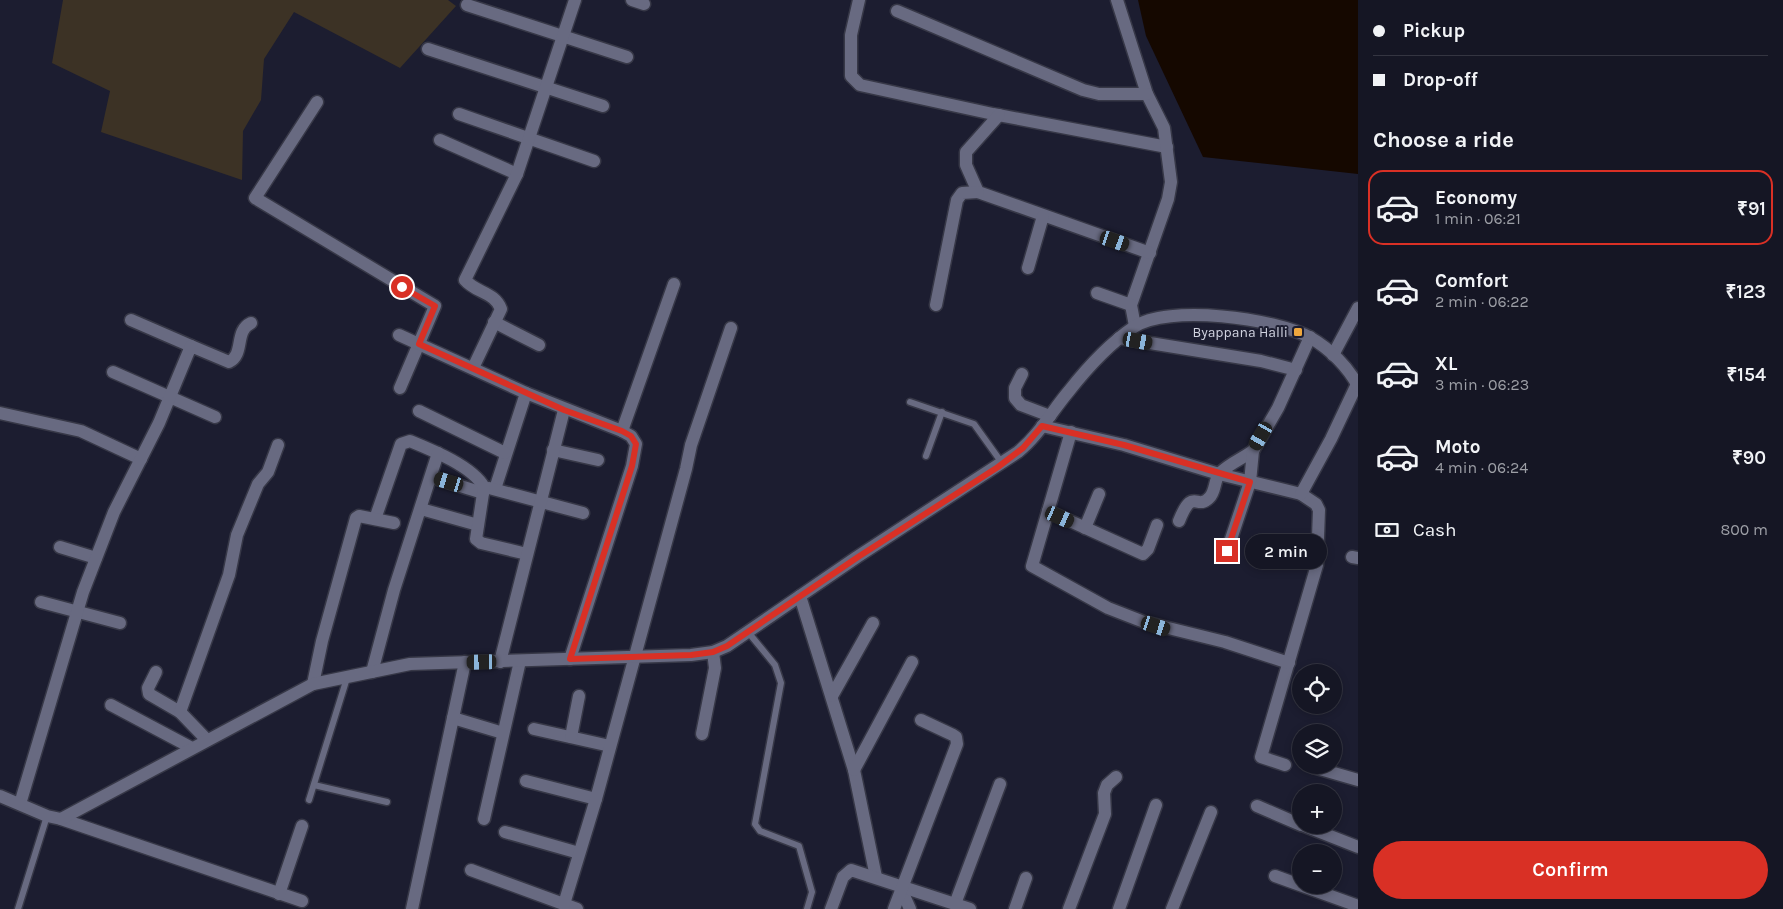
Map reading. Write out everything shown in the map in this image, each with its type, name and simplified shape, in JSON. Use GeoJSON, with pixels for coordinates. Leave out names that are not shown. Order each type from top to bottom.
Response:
{"type":"FeatureCollection","features":[{"type":"Feature","properties":{"kind":"street"},"geometry":{"type":"LineString","coordinates":[[473,368],[501,309],[498,302],[490,295],[470,286],[465,280],[517,174],[576,0]]}},
{"type":"Feature","properties":{"kind":"street"},"geometry":{"type":"LineString","coordinates":[[859,0],[850,35],[851,76],[860,85],[998,115],[1168,147]]}},
{"type":"Feature","properties":{"kind":"street"},"geometry":{"type":"LineString","coordinates":[[1117,0],[1147,94],[1162,120],[1168,147],[1171,182],[1168,199],[1131,305],[1135,326]]}},
{"type":"Feature","properties":{"kind":"street"},"geometry":{"type":"LineString","coordinates":[[466,5],[626,56]]}},
{"type":"Feature","properties":{"kind":"street"},"geometry":{"type":"LineString","coordinates":[[897,11],[1083,90],[1099,94],[1147,94]]}},
{"type":"Feature","properties":{"kind":"street"},"geometry":{"type":"LineString","coordinates":[[428,48],[603,106]]}},
{"type":"Feature","properties":{"kind":"street"},"geometry":{"type":"LineString","coordinates":[[317,102],[255,198],[435,306],[400,388]]}},
{"type":"Feature","properties":{"kind":"street"},"geometry":{"type":"LineString","coordinates":[[459,114],[529,140],[594,161]]}},
{"type":"Feature","properties":{"kind":"street"},"geometry":{"type":"LineString","coordinates":[[978,192],[966,165],[966,152],[998,115]]}},
{"type":"Feature","properties":{"kind":"street"},"geometry":{"type":"LineString","coordinates":[[440,140],[517,174]]}},
{"type":"Feature","properties":{"kind":"street"},"geometry":{"type":"LineString","coordinates":[[936,305],[957,200],[962,193],[978,192],[1150,253]]}},
{"type":"Feature","properties":{"kind":"street"},"geometry":{"type":"LineString","coordinates":[[1028,268],[1043,216]]}},
{"type":"Feature","properties":{"kind":"street"},"geometry":{"type":"LineString","coordinates":[[622,431],[674,284]]}},
{"type":"Feature","properties":{"kind":"street"},"geometry":{"type":"LineString","coordinates":[[1097,293],[1131,305]]}},
{"type":"Feature","properties":{"kind":"street"},"geometry":{"type":"LineString","coordinates":[[1333,355],[1358,308]]}},
{"type":"Feature","properties":{"kind":"street"},"geometry":{"type":"LineString","coordinates":[[61,819],[313,684],[410,664],[500,662],[713,652],[727,646],[800,596],[1003,464],[1023,448],[1069,390],[1119,338],[1142,322],[1164,316],[1208,316],[1269,323],[1310,337],[1333,355],[1357,385],[1331,439],[1301,494]]}},
{"type":"Feature","properties":{"kind":"street"},"geometry":{"type":"LineString","coordinates":[[131,320],[230,362],[237,354],[243,328],[251,323]]}},
{"type":"Feature","properties":{"kind":"street"},"geometry":{"type":"LineString","coordinates":[[494,322],[539,345]]}},
{"type":"Feature","properties":{"kind":"street"},"geometry":{"type":"LineString","coordinates":[[564,904],[596,799],[691,445],[732,328]]}},
{"type":"Feature","properties":{"kind":"street"},"geometry":{"type":"LineString","coordinates":[[399,335],[564,410],[622,431],[631,436],[636,444],[636,450],[570,659]]}},
{"type":"Feature","properties":{"kind":"street"},"geometry":{"type":"LineString","coordinates":[[1227,551],[1250,482],[1253,451],[1278,408],[1310,337]]}},
{"type":"Feature","properties":{"kind":"street"},"geometry":{"type":"LineString","coordinates":[[1119,338],[1261,361],[1296,370]]}},
{"type":"Feature","properties":{"kind":"street"},"geometry":{"type":"LineString","coordinates":[[20,804],[77,611],[96,558],[114,512],[170,397],[191,346]]}},
{"type":"Feature","properties":{"kind":"street"},"geometry":{"type":"LineString","coordinates":[[113,372],[215,418]]}},
{"type":"Feature","properties":{"kind":"street"},"geometry":{"type":"LineString","coordinates":[[1022,374],[1016,388],[1015,398],[1021,405],[1046,421],[1071,432],[1124,445],[1219,474],[1301,494],[1316,504],[1319,510],[1318,557],[1261,757],[1286,766]]}},
{"type":"Feature","properties":{"kind":"street"},"geometry":{"type":"LineString","coordinates":[[526,393],[505,453],[487,490],[476,539],[481,543],[527,554]]}},
{"type":"Feature","properties":{"kind":"street"},"geometry":{"type":"LineString","coordinates":[[500,662],[564,410]]}},
{"type":"Feature","properties":{"kind":"street"},"geometry":{"type":"LineString","coordinates":[[419,411],[505,453]]}},
{"type":"Feature","properties":{"kind":"street"},"geometry":{"type":"LineString","coordinates":[[0,413],[81,431],[141,459]]}},
{"type":"Feature","properties":{"kind":"street"},"geometry":{"type":"LineString","coordinates":[[1071,432],[1032,566],[1108,608],[1144,622],[1225,642],[1289,663]]}},
{"type":"Feature","properties":{"kind":"street"},"geometry":{"type":"LineString","coordinates":[[375,519],[401,444],[410,441],[438,453],[473,474],[487,490]]}},
{"type":"Feature","properties":{"kind":"street"},"geometry":{"type":"LineString","coordinates":[[180,712],[229,575],[237,535],[258,484],[268,472],[278,446]]}},
{"type":"Feature","properties":{"kind":"street"},"geometry":{"type":"LineString","coordinates":[[553,450],[598,460]]}},
{"type":"Feature","properties":{"kind":"street"},"geometry":{"type":"LineString","coordinates":[[1179,521],[1186,504],[1191,500],[1210,498],[1219,474],[1253,451]]}},
{"type":"Feature","properties":{"kind":"street"},"geometry":{"type":"LineString","coordinates":[[372,672],[394,590],[422,509],[438,453]]}},
{"type":"Feature","properties":{"kind":"street"},"geometry":{"type":"LineString","coordinates":[[431,477],[540,501],[583,513]]}},
{"type":"Feature","properties":{"kind":"street"},"geometry":{"type":"LineString","coordinates":[[1085,528],[1099,494]]}},
{"type":"Feature","properties":{"kind":"street"},"geometry":{"type":"LineString","coordinates":[[422,509],[478,525]]}},
{"type":"Feature","properties":{"kind":"street"},"geometry":{"type":"LineString","coordinates":[[1048,511],[1143,554],[1148,549],[1157,525]]}},
{"type":"Feature","properties":{"kind":"street"},"geometry":{"type":"LineString","coordinates":[[313,684],[322,641],[354,522],[359,516],[394,523]]}},
{"type":"Feature","properties":{"kind":"street"},"geometry":{"type":"LineString","coordinates":[[60,547],[96,558]]}},
{"type":"Feature","properties":{"kind":"street"},"geometry":{"type":"LineString","coordinates":[[800,596],[854,770],[876,877]]}},
{"type":"Feature","properties":{"kind":"street"},"geometry":{"type":"LineString","coordinates":[[41,602],[120,623]]}},
{"type":"Feature","properties":{"kind":"street"},"geometry":{"type":"LineString","coordinates":[[832,696],[873,623]]}},
{"type":"Feature","properties":{"kind":"street"},"geometry":{"type":"LineString","coordinates":[[702,734],[715,668],[713,652]]}},
{"type":"Feature","properties":{"kind":"street"},"geometry":{"type":"LineString","coordinates":[[484,819],[520,661]]}},
{"type":"Feature","properties":{"kind":"street"},"geometry":{"type":"LineString","coordinates":[[412,909],[465,662]]}},
{"type":"Feature","properties":{"kind":"street"},"geometry":{"type":"LineString","coordinates":[[854,770],[912,662]]}},
{"type":"Feature","properties":{"kind":"street"},"geometry":{"type":"LineString","coordinates":[[156,672],[148,688],[149,694],[180,712],[207,740]]}},
{"type":"Feature","properties":{"kind":"street"},"geometry":{"type":"LineString","coordinates":[[571,737],[579,696]]}},
{"type":"Feature","properties":{"kind":"street"},"geometry":{"type":"LineString","coordinates":[[111,705],[192,748]]}},
{"type":"Feature","properties":{"kind":"street"},"geometry":{"type":"LineString","coordinates":[[453,718],[503,733]]}},
{"type":"Feature","properties":{"kind":"street"},"geometry":{"type":"LineString","coordinates":[[894,909],[957,744],[956,737],[953,734],[921,720]]}},
{"type":"Feature","properties":{"kind":"street"},"geometry":{"type":"LineString","coordinates":[[534,729],[610,746]]}},
{"type":"Feature","properties":{"kind":"street"},"geometry":{"type":"LineString","coordinates":[[1337,774],[1358,780]]}},
{"type":"Feature","properties":{"kind":"street"},"geometry":{"type":"LineString","coordinates":[[1069,909],[1105,814],[1104,793],[1108,785],[1116,778]]}},
{"type":"Feature","properties":{"kind":"street"},"geometry":{"type":"LineString","coordinates":[[526,781],[596,799]]}},
{"type":"Feature","properties":{"kind":"street"},"geometry":{"type":"LineString","coordinates":[[956,904],[1000,784]]}},
{"type":"Feature","properties":{"kind":"street"},"geometry":{"type":"LineString","coordinates":[[0,796],[48,816],[302,902]]}},
{"type":"Feature","properties":{"kind":"street"},"geometry":{"type":"LineString","coordinates":[[1119,909],[1156,805]]}},
{"type":"Feature","properties":{"kind":"street"},"geometry":{"type":"LineString","coordinates":[[1257,806],[1292,821]]}},
{"type":"Feature","properties":{"kind":"street"},"geometry":{"type":"LineString","coordinates":[[1172,909],[1211,812]]}},
{"type":"Feature","properties":{"kind":"street"},"geometry":{"type":"LineString","coordinates":[[279,894],[302,826]]}},
{"type":"Feature","properties":{"kind":"street"},"geometry":{"type":"LineString","coordinates":[[506,832],[579,853]]}},
{"type":"Feature","properties":{"kind":"street"},"geometry":{"type":"LineString","coordinates":[[1324,834],[1358,848]]}},
{"type":"Feature","properties":{"kind":"street"},"geometry":{"type":"LineString","coordinates":[[472,870],[577,909]]}},
{"type":"Feature","properties":{"kind":"street"},"geometry":{"type":"LineString","coordinates":[[831,909],[843,877],[847,871],[856,870],[903,889],[970,909]]}},
{"type":"Feature","properties":{"kind":"street"},"geometry":{"type":"LineString","coordinates":[[1275,876],[1358,906]]}},
{"type":"Feature","properties":{"kind":"street"},"geometry":{"type":"LineString","coordinates":[[1015,909],[1026,878]]}},
{"type":"Feature","properties":{"kind":"street"},"geometry":{"type":"LineString","coordinates":[[903,889],[910,909]]}},
{"type":"Feature","properties":{"kind":"lane"},"geometry":{"type":"LineString","coordinates":[[910,402],[974,424],[1003,464]]}},
{"type":"Feature","properties":{"kind":"lane"},"geometry":{"type":"LineString","coordinates":[[926,456],[942,412]]}},
{"type":"Feature","properties":{"kind":"lane"},"geometry":{"type":"LineString","coordinates":[[748,632],[775,665],[781,683],[755,824],[760,831],[799,846],[812,892],[807,909]]}},
{"type":"Feature","properties":{"kind":"lane"},"geometry":{"type":"LineString","coordinates":[[309,800],[347,678]]}},
{"type":"Feature","properties":{"kind":"lane"},"geometry":{"type":"LineString","coordinates":[[314,785],[387,802]]}},
{"type":"Feature","properties":{"kind":"lane"},"geometry":{"type":"LineString","coordinates":[[18,908],[48,816]]}},
{"type":"Feature","properties":{"kind":"shaded area"},"geometry":{"type":"Polygon","coordinates":[[[63,0],[448,0],[456,6],[400,68],[294,12],[264,59],[261,100],[243,131],[242,180],[101,132],[110,91],[52,63],[63,0]]]}},
{"type":"Feature","properties":{"kind":"shaded area"},"geometry":{"type":"Polygon","coordinates":[[[1138,0],[1358,0],[1358,174],[1203,157],[1146,36],[1138,0]]]}},
{"type":"Feature","properties":{"kind":"place","name":"Byappana Halli"},"geometry":{"type":"Point","coordinates":[1298,332]}},
{"type":"Feature","properties":{"kind":"route"},"geometry":{"type":"LineString","coordinates":[[402,287],[435,306],[419,344],[564,410],[622,431],[631,436],[636,444],[632,466],[570,659],[691,655],[713,652],[727,646],[858,557],[998,467],[1023,448],[1042,426],[1124,445],[1250,482],[1227,551]]}}]}
